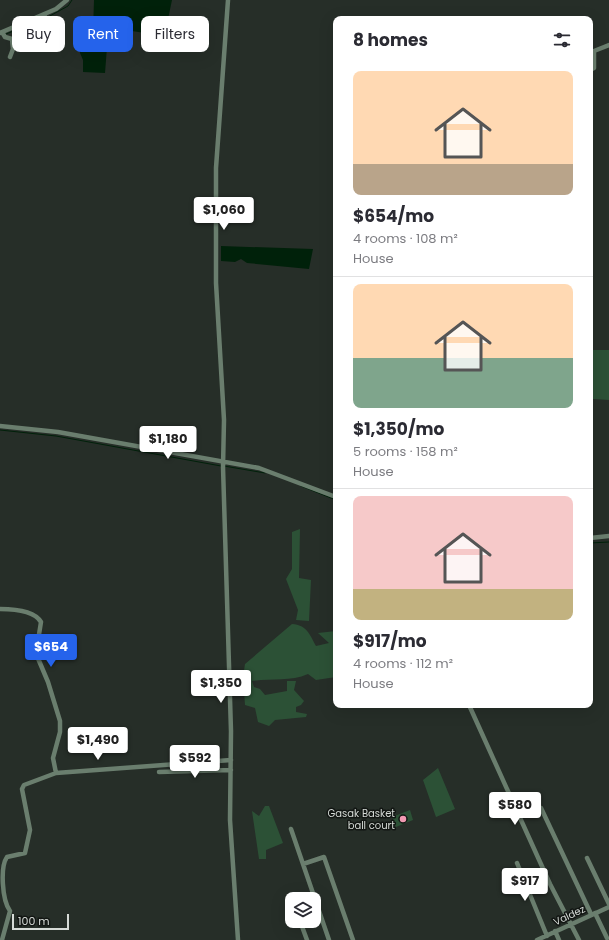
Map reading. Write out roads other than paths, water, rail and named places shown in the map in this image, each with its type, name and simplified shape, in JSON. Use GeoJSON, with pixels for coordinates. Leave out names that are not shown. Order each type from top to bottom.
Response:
{"type":"FeatureCollection","features":[{"type":"Feature","properties":{"kind":"street"},"geometry":{"type":"LineString","coordinates":[[10,57],[13,48],[12,39],[5,37],[1,33],[60,7],[67,0]]}},
{"type":"Feature","properties":{"kind":"street"},"geometry":{"type":"LineString","coordinates":[[228,0],[216,184],[216,282],[223,378],[223,464],[231,760],[232,865],[238,940]]}},
{"type":"Feature","properties":{"kind":"street"},"geometry":{"type":"LineString","coordinates":[[593,68],[594,52],[609,45]]}},
{"type":"Feature","properties":{"kind":"street"},"geometry":{"type":"LineString","coordinates":[[0,426],[58,432],[223,464],[268,470],[333,496]]}},
{"type":"Feature","properties":{"kind":"street"},"geometry":{"type":"LineString","coordinates":[[593,538],[609,536]]}},
{"type":"Feature","properties":{"kind":"street"},"geometry":{"type":"LineString","coordinates":[[0,609],[29,613],[37,617],[41,622],[37,656],[48,682],[60,721],[60,732],[53,758],[56,773]]}},
{"type":"Feature","properties":{"kind":"street"},"geometry":{"type":"LineString","coordinates":[[470,708],[550,884],[572,924],[578,940]]}},
{"type":"Feature","properties":{"kind":"street"},"geometry":{"type":"LineString","coordinates":[[2,940],[10,911],[4,902],[2,893],[1,865],[7,857],[25,853],[30,830],[23,787],[38,778],[56,773],[231,760]]}},
{"type":"Feature","properties":{"kind":"street"},"geometry":{"type":"LineString","coordinates":[[159,772],[231,770]]}},
{"type":"Feature","properties":{"kind":"street"},"geometry":{"type":"LineString","coordinates":[[541,808],[593,914],[607,938]]}},
{"type":"Feature","properties":{"kind":"street"},"geometry":{"type":"LineString","coordinates":[[291,828],[329,940]]}},
{"type":"Feature","properties":{"kind":"street"},"geometry":{"type":"LineString","coordinates":[[303,864],[324,857],[353,940]]}},
{"type":"Feature","properties":{"kind":"street"},"geometry":{"type":"LineString","coordinates":[[587,858],[609,905]]}},
{"type":"Feature","properties":{"kind":"street"},"geometry":{"type":"LineString","coordinates":[[517,863],[547,936]]}},
{"type":"Feature","properties":{"kind":"street","name":"Valdez"},"geometry":{"type":"LineString","coordinates":[[537,940],[609,905]]}},
{"type":"Feature","properties":{"kind":"street"},"geometry":{"type":"LineString","coordinates":[[303,928],[307,940]]}},
{"type":"Feature","properties":{"kind":"street"},"geometry":{"type":"LineString","coordinates":[[555,931],[559,940]]}},
{"type":"Feature","properties":{"kind":"waterway"},"geometry":{"type":"LineString","coordinates":[[50,16],[68,6],[72,0]]}},
{"type":"Feature","properties":{"kind":"waterway"},"geometry":{"type":"LineString","coordinates":[[6,34],[12,32]]}},
{"type":"Feature","properties":{"kind":"waterway"},"geometry":{"type":"LineString","coordinates":[[0,430],[56,436],[221,466]]}},
{"type":"Feature","properties":{"kind":"waterway"},"geometry":{"type":"LineString","coordinates":[[224,466],[265,473]]}},
{"type":"Feature","properties":{"kind":"waterway"},"geometry":{"type":"LineString","coordinates":[[301,486],[333,499]]}},
{"type":"Feature","properties":{"kind":"waterway"},"geometry":{"type":"LineString","coordinates":[[593,543],[609,542]]}},
{"type":"Feature","properties":{"kind":"place","name":"Gasak Basket ball court"},"geometry":{"type":"Point","coordinates":[403,819]}}]}
